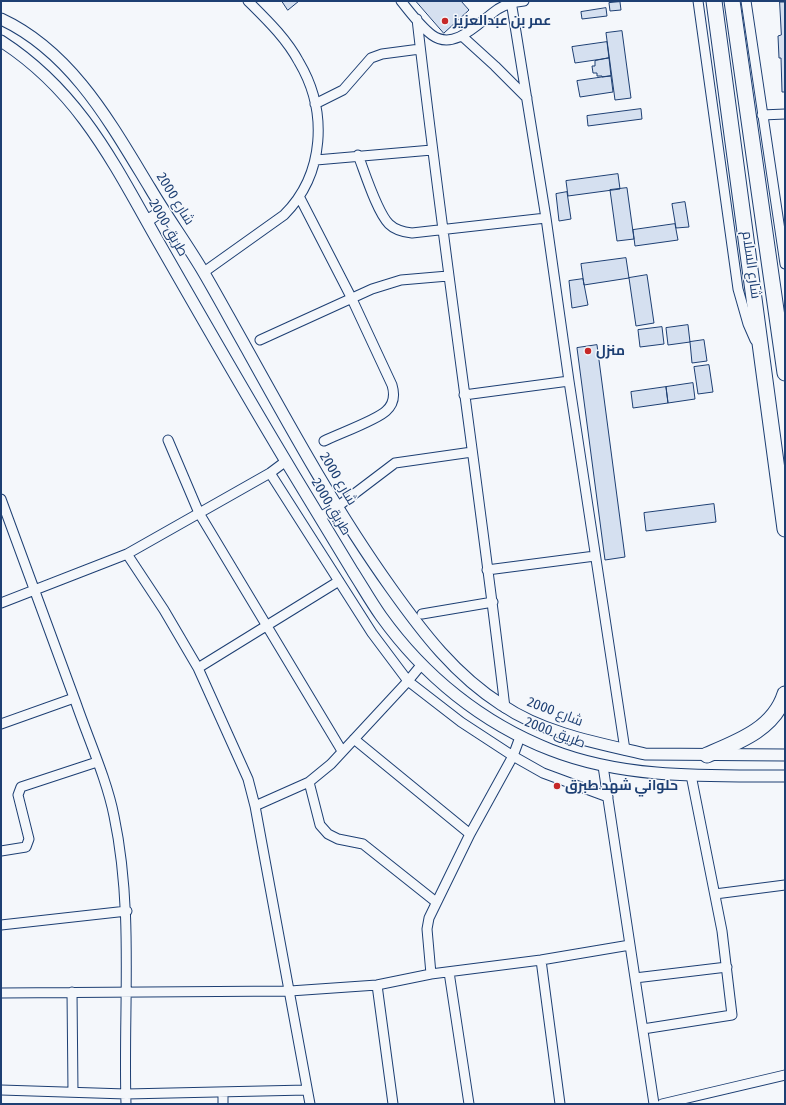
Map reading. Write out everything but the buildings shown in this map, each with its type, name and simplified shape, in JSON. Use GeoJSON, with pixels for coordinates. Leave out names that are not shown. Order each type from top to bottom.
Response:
{"type":"FeatureCollection","features":[{"type":"Feature","properties":{"kind":"highway","name":"شارع السلام"},"geometry":{"type":"LineString","coordinates":[[714,1],[763,355],[785,529]]}},
{"type":"Feature","properties":{"kind":"highway","name":"شارع السلام"},"geometry":{"type":"LineString","coordinates":[[732,1],[785,373]]}},
{"type":"Feature","properties":{"kind":"highway"},"geometry":{"type":"LineString","coordinates":[[707,755],[752,735],[774,714],[782,703],[785,694]]}},
{"type":"Feature","properties":{"kind":"street"},"geometry":{"type":"LineString","coordinates":[[204,272],[284,215],[300,198],[310,180],[316,160],[318,139],[315,104],[306,75],[292,51],[274,28],[248,1]]}},
{"type":"Feature","properties":{"kind":"street"},"geometry":{"type":"LineString","coordinates":[[401,1],[429,33],[437,38],[452,40],[462,36],[510,2],[524,1]]}},
{"type":"Feature","properties":{"kind":"street"},"geometry":{"type":"LineString","coordinates":[[698,1],[738,289],[748,324],[763,355]]}},
{"type":"Feature","properties":{"kind":"street"},"geometry":{"type":"LineString","coordinates":[[746,1],[785,264]]}},
{"type":"Feature","properties":{"kind":"street"},"geometry":{"type":"LineString","coordinates":[[510,2],[546,218],[625,750]]}},
{"type":"Feature","properties":{"kind":"street","name":"شارع 2000"},"geometry":{"type":"LineString","coordinates":[[1,19],[14,25],[42,44],[72,73],[103,111],[163,210],[204,272],[337,507],[365,552],[438,650],[465,678],[505,708],[537,724],[576,737],[625,750],[645,754],[785,755]]}},
{"type":"Feature","properties":{"kind":"street"},"geometry":{"type":"LineString","coordinates":[[417,19],[442,230],[487,570],[493,602],[505,708]]}},
{"type":"Feature","properties":{"kind":"street"},"geometry":{"type":"LineString","coordinates":[[462,36],[527,98]]}},
{"type":"Feature","properties":{"kind":"street","name":"طريق 2000"},"geometry":{"type":"LineString","coordinates":[[1,41],[27,58],[52,81],[77,108],[107,151],[286,461],[381,616],[422,664],[453,694],[482,715],[520,736],[553,751],[603,766],[652,774],[785,776]]}},
{"type":"Feature","properties":{"kind":"street"},"geometry":{"type":"LineString","coordinates":[[315,104],[343,90],[371,58],[382,54],[420,49]]}},
{"type":"Feature","properties":{"kind":"street"},"geometry":{"type":"LineString","coordinates":[[762,115],[785,114]]}},
{"type":"Feature","properties":{"kind":"street"},"geometry":{"type":"LineString","coordinates":[[316,160],[432,150]]}},
{"type":"Feature","properties":{"kind":"street"},"geometry":{"type":"LineString","coordinates":[[358,156],[382,214],[389,224],[406,233],[546,218]]}},
{"type":"Feature","properties":{"kind":"street"},"geometry":{"type":"LineString","coordinates":[[300,198],[351,297],[392,386],[393,399],[390,407],[384,414],[324,441]]}},
{"type":"Feature","properties":{"kind":"street"},"geometry":{"type":"LineString","coordinates":[[147,221],[163,210]]}},
{"type":"Feature","properties":{"kind":"street"},"geometry":{"type":"LineString","coordinates":[[260,340],[351,297],[400,280],[448,276]]}},
{"type":"Feature","properties":{"kind":"street"},"geometry":{"type":"LineString","coordinates":[[464,395],[569,381]]}},
{"type":"Feature","properties":{"kind":"street"},"geometry":{"type":"LineString","coordinates":[[168,440],[199,512],[342,751]]}},
{"type":"Feature","properties":{"kind":"street"},"geometry":{"type":"LineString","coordinates":[[320,517],[337,507],[395,463],[472,452]]}},
{"type":"Feature","properties":{"kind":"street"},"geometry":{"type":"LineString","coordinates":[[1,604],[127,554],[270,473],[286,461]]}},
{"type":"Feature","properties":{"kind":"street"},"geometry":{"type":"LineString","coordinates":[[270,473],[372,633],[408,681],[461,722],[512,756],[543,773],[608,797]]}},
{"type":"Feature","properties":{"kind":"street"},"geometry":{"type":"LineString","coordinates":[[1,499],[97,762],[114,814],[123,868],[127,911],[126,1104]]}},
{"type":"Feature","properties":{"kind":"street"},"geometry":{"type":"LineString","coordinates":[[127,554],[164,610],[198,668],[248,779],[255,806],[310,1104]]}},
{"type":"Feature","properties":{"kind":"street"},"geometry":{"type":"LineString","coordinates":[[487,570],[595,556]]}},
{"type":"Feature","properties":{"kind":"street"},"geometry":{"type":"LineString","coordinates":[[198,668],[339,581]]}},
{"type":"Feature","properties":{"kind":"street"},"geometry":{"type":"LineString","coordinates":[[422,614],[493,602]]}},
{"type":"Feature","properties":{"kind":"street"},"geometry":{"type":"LineString","coordinates":[[255,806],[309,782],[354,739],[422,664]]}},
{"type":"Feature","properties":{"kind":"street"},"geometry":{"type":"LineString","coordinates":[[1,724],[74,698]]}},
{"type":"Feature","properties":{"kind":"street"},"geometry":{"type":"LineString","coordinates":[[431,974],[427,929],[428,918],[470,834],[512,756],[520,736]]}},
{"type":"Feature","properties":{"kind":"street"},"geometry":{"type":"LineString","coordinates":[[354,739],[470,834]]}},
{"type":"Feature","properties":{"kind":"street"},"geometry":{"type":"LineString","coordinates":[[1,851],[26,847],[28,843],[29,839],[18,795],[21,787],[97,762]]}},
{"type":"Feature","properties":{"kind":"street"},"geometry":{"type":"LineString","coordinates":[[603,766],[654,1104]]}},
{"type":"Feature","properties":{"kind":"street"},"geometry":{"type":"LineString","coordinates":[[643,1029],[732,1015],[727,967],[715,894],[691,775]]}},
{"type":"Feature","properties":{"kind":"street"},"geometry":{"type":"LineString","coordinates":[[309,782],[320,825],[328,834],[338,839],[363,844],[436,902]]}},
{"type":"Feature","properties":{"kind":"street"},"geometry":{"type":"LineString","coordinates":[[715,894],[785,885]]}},
{"type":"Feature","properties":{"kind":"street"},"geometry":{"type":"LineString","coordinates":[[1,925],[127,911]]}},
{"type":"Feature","properties":{"kind":"street"},"geometry":{"type":"LineString","coordinates":[[1,993],[126,991],[290,992],[376,985],[431,974],[541,960],[630,945]]}},
{"type":"Feature","properties":{"kind":"street"},"geometry":{"type":"LineString","coordinates":[[541,960],[560,1104]]}},
{"type":"Feature","properties":{"kind":"street"},"geometry":{"type":"LineString","coordinates":[[636,978],[727,967]]}},
{"type":"Feature","properties":{"kind":"street"},"geometry":{"type":"LineString","coordinates":[[449,972],[469,1104]]}},
{"type":"Feature","properties":{"kind":"street"},"geometry":{"type":"LineString","coordinates":[[376,985],[393,1104]]}},
{"type":"Feature","properties":{"kind":"street"},"geometry":{"type":"LineString","coordinates":[[72,992],[73,1092]]}},
{"type":"Feature","properties":{"kind":"street"},"geometry":{"type":"LineString","coordinates":[[662,1104],[785,1075]]}},
{"type":"Feature","properties":{"kind":"street"},"geometry":{"type":"LineString","coordinates":[[1,1090],[126,1094],[307,1090]]}},
{"type":"Feature","properties":{"kind":"street"},"geometry":{"type":"LineString","coordinates":[[223,1092],[223,1104]]}},
{"type":"Feature","properties":{"kind":"place","name":"عمر بن عبدالعزيز"},"geometry":{"type":"Point","coordinates":[445,21]}},
{"type":"Feature","properties":{"kind":"place","name":"منزل"},"geometry":{"type":"Point","coordinates":[588,351]}},
{"type":"Feature","properties":{"kind":"place","name":"حلواني شهد طبرق"},"geometry":{"type":"Point","coordinates":[557,786]}}]}
